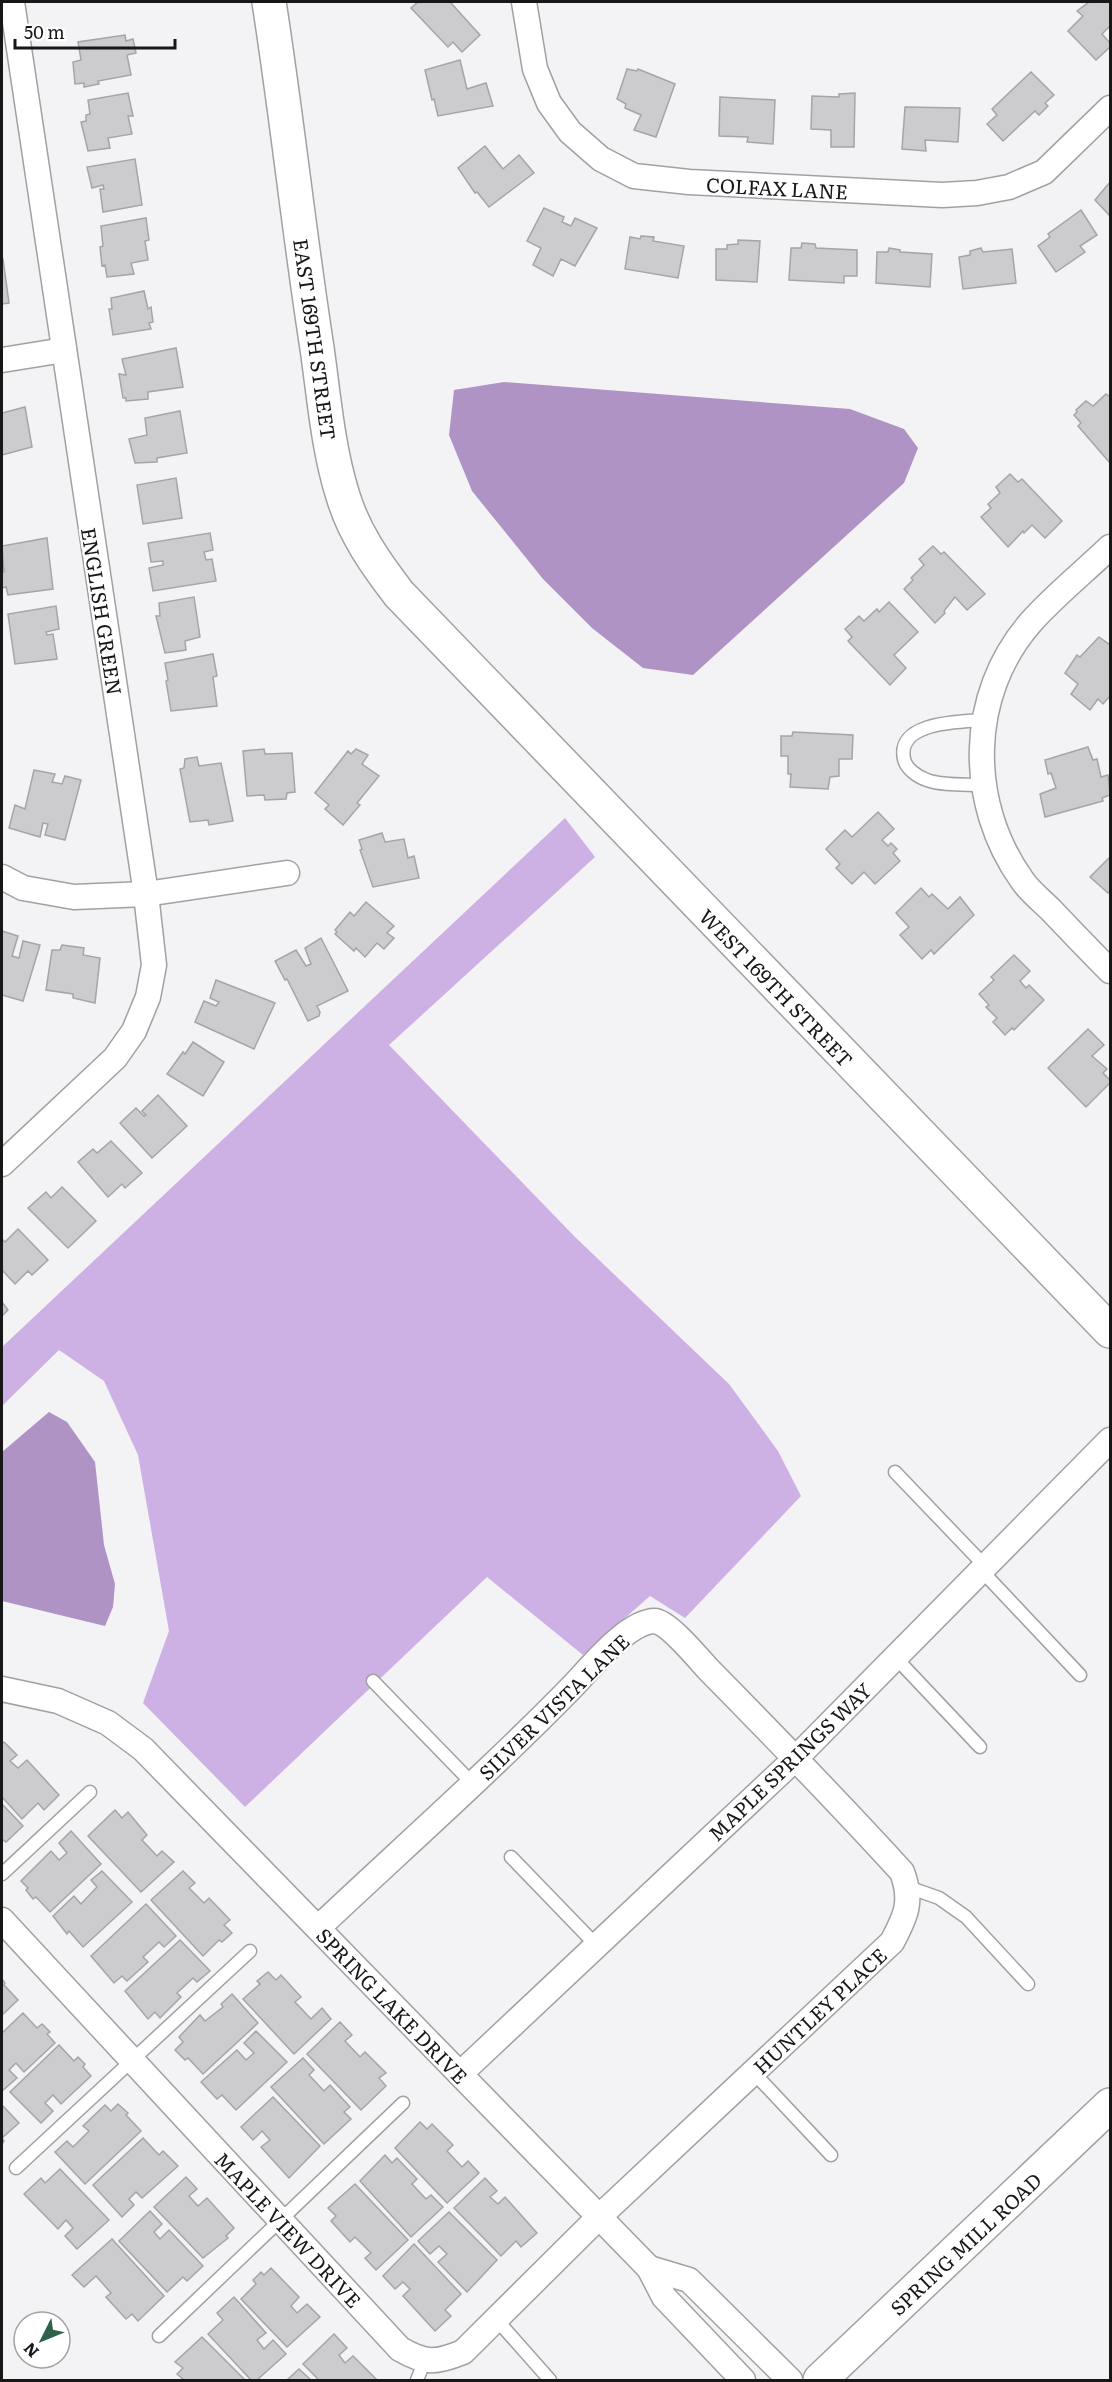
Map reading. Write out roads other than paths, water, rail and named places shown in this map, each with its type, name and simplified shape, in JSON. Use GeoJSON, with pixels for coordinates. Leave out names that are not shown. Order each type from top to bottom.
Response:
{"type":"FeatureCollection","features":[{"type":"Feature","properties":{"kind":"street","name":"ENGLISH GREEN"},"geometry":{"type":"LineString","coordinates":[[2,1164],[115,1058],[135,1031],[148,997],[154,965],[146,894],[12,2]]}},
{"type":"Feature","properties":{"kind":"street","name":"EAST 169TH STREET"},"geometry":{"type":"LineString","coordinates":[[269,2],[309,298],[334,462],[343,498],[357,531],[379,568],[399,594],[445,642]]}},
{"type":"Feature","properties":{"kind":"street","name":"COLFAX LANE"},"geometry":{"type":"LineString","coordinates":[[524,2],[535,69],[549,103],[570,132],[601,159],[634,176],[689,182],[942,195],[977,193],[1009,187],[1044,171],[1110,108]]}},
{"type":"Feature","properties":{"kind":"street"},"geometry":{"type":"LineString","coordinates":[[2,360],[64,350]]}},
{"type":"Feature","properties":{"kind":"street"},"geometry":{"type":"LineString","coordinates":[[1110,547],[1031,622],[1014,646],[989,697],[980,754],[982,785],[992,821],[1005,854],[1023,882],[1110,972]]}},
{"type":"Feature","properties":{"kind":"street","name":"WEST 169TH STREET"},"geometry":{"type":"LineString","coordinates":[[445,642],[1110,1331]]}},
{"type":"Feature","properties":{"kind":"street"},"geometry":{"type":"LineString","coordinates":[[2,877],[23,888],[74,897],[146,894],[287,873]]}},
{"type":"Feature","properties":{"kind":"street","name":"MAPLE SPRINGS WAY"},"geometry":{"type":"LineString","coordinates":[[460,2074],[597,1946],[895,1657],[1110,1440]]}},
{"type":"Feature","properties":{"kind":"street","name":"SILVER VISTA LANE"},"geometry":{"type":"LineString","coordinates":[[318,1928],[548,1711],[614,1644],[638,1626],[655,1621],[662,1624],[686,1645],[793,1755]]}},
{"type":"Feature","properties":{"kind":"street","name":"SPRING LAKE DRIVE"},"geometry":{"type":"LineString","coordinates":[[2,1689],[58,1701],[108,1723],[143,1749],[649,2268],[664,2297],[743,2380]]}},
{"type":"Feature","properties":{"kind":"street"},"geometry":{"type":"LineString","coordinates":[[793,1755],[902,1872],[908,1887]]}},
{"type":"Feature","properties":{"kind":"street","name":"HUNTLEY PLACE"},"geometry":{"type":"LineString","coordinates":[[599,2217],[892,1942],[908,1903],[908,1887]]}},
{"type":"Feature","properties":{"kind":"street","name":"MAPLE VIEW DRIVE"},"geometry":{"type":"LineString","coordinates":[[2,1920],[400,2349],[417,2359],[421,2370],[463,2352],[599,2217]]}},
{"type":"Feature","properties":{"kind":"street","name":"SPRING MILL ROAD"},"geometry":{"type":"LineString","coordinates":[[820,2380],[1110,2105]]}},
{"type":"Feature","properties":{"kind":"street"},"geometry":{"type":"LineString","coordinates":[[649,2268],[689,2280],[790,2380]]}},
{"type":"Feature","properties":{"kind":"lane"},"geometry":{"type":"LineString","coordinates":[[982,785],[930,781],[916,775],[904,762],[904,749],[915,733],[933,725],[985,720]]}},
{"type":"Feature","properties":{"kind":"lane"},"geometry":{"type":"LineString","coordinates":[[895,1472],[1080,1675]]}},
{"type":"Feature","properties":{"kind":"lane"},"geometry":{"type":"LineString","coordinates":[[895,1657],[980,1747]]}},
{"type":"Feature","properties":{"kind":"lane"},"geometry":{"type":"LineString","coordinates":[[372,1681],[472,1783]]}},
{"type":"Feature","properties":{"kind":"lane"},"geometry":{"type":"LineString","coordinates":[[2,1874],[90,1792]]}},
{"type":"Feature","properties":{"kind":"lane"},"geometry":{"type":"LineString","coordinates":[[511,1857],[597,1946]]}},
{"type":"Feature","properties":{"kind":"lane"},"geometry":{"type":"LineString","coordinates":[[908,1887],[939,1898],[966,1917],[1028,1984]]}},
{"type":"Feature","properties":{"kind":"lane"},"geometry":{"type":"LineString","coordinates":[[16,2168],[250,1951]]}},
{"type":"Feature","properties":{"kind":"lane"},"geometry":{"type":"LineString","coordinates":[[753,2072],[831,2155]]}},
{"type":"Feature","properties":{"kind":"lane"},"geometry":{"type":"LineString","coordinates":[[159,2336],[403,2103]]}},
{"type":"Feature","properties":{"kind":"lane"},"geometry":{"type":"LineString","coordinates":[[496,2319],[550,2380]]}}]}
